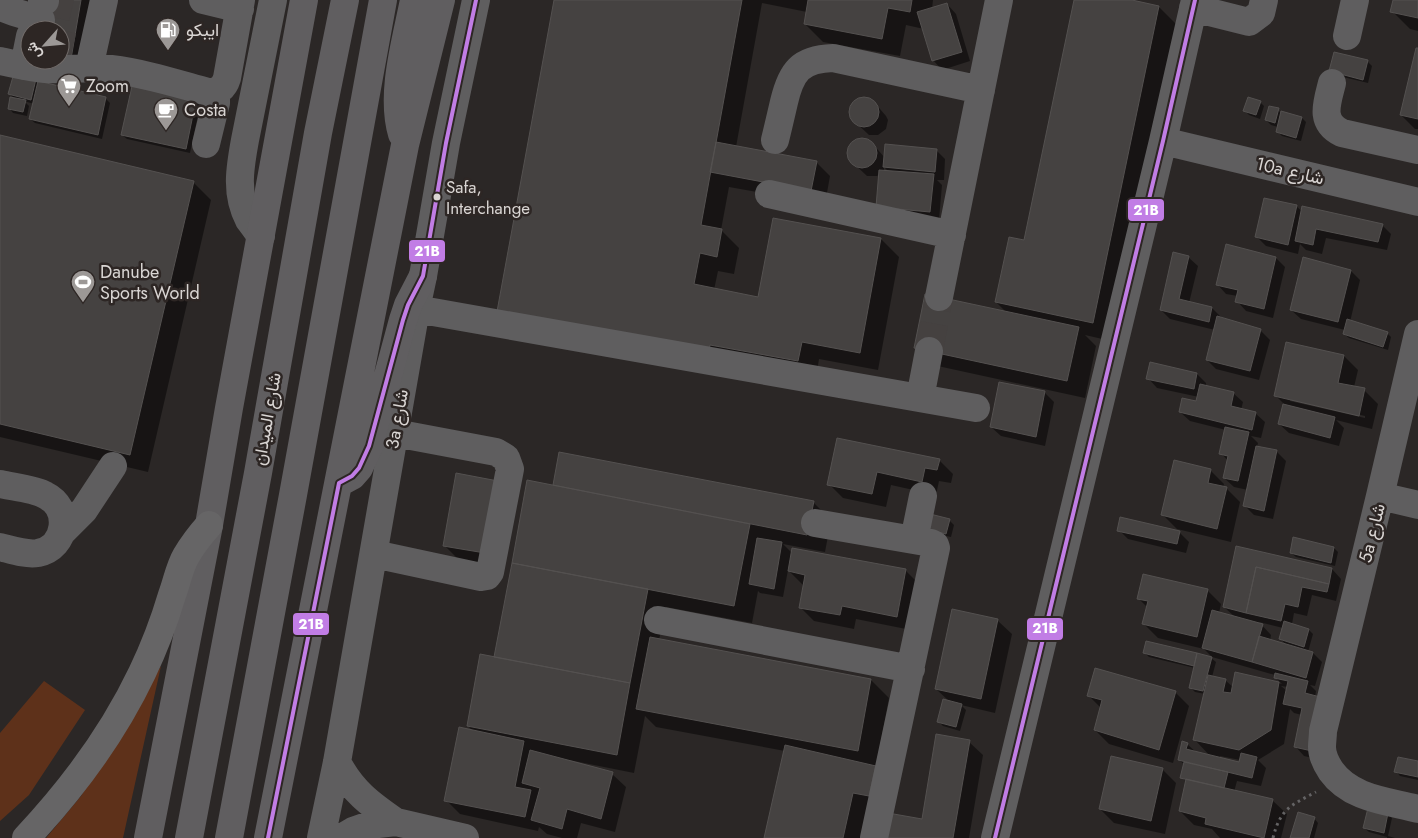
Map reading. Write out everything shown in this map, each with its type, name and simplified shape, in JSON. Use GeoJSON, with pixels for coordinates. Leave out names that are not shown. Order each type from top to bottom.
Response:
{"type":"FeatureCollection","features":[{"type":"Feature","properties":{"kind":"highway"},"geometry":{"type":"LineString","coordinates":[[26,838],[72,785],[98,749],[121,712],[142,674],[159,635],[185,557],[195,541],[209,525]]}},
{"type":"Feature","properties":{"kind":"main road"},"geometry":{"type":"LineString","coordinates":[[148,838],[209,525],[304,0]]}},
{"type":"Feature","properties":{"kind":"main road","name":"شارع الميدان"},"geometry":{"type":"LineString","coordinates":[[189,838],[258,473],[318,133],[345,0]]}},
{"type":"Feature","properties":{"kind":"main road"},"geometry":{"type":"LineString","coordinates":[[229,838],[384,0]]}},
{"type":"Feature","properties":{"kind":"main road"},"geometry":{"type":"LineString","coordinates":[[405,145],[397,108],[398,90],[414,0]]}},
{"type":"Feature","properties":{"kind":"main road"},"geometry":{"type":"LineString","coordinates":[[268,838],[405,145],[441,0]]}},
{"type":"Feature","properties":{"kind":"main road"},"geometry":{"type":"LineString","coordinates":[[339,483],[352,476],[369,446],[403,320],[408,305],[423,276]]}},
{"type":"Feature","properties":{"kind":"street"},"geometry":{"type":"LineString","coordinates":[[20,49],[12,64],[66,69],[89,31],[110,69],[146,75],[208,92],[216,91],[224,86],[228,78],[240,5],[203,0]]}},
{"type":"Feature","properties":{"kind":"street"},"geometry":{"type":"LineString","coordinates":[[261,236],[249,219],[242,199],[239,182],[243,147],[273,0]]}},
{"type":"Feature","properties":{"kind":"street","name":"3a شارع"},"geometry":{"type":"LineString","coordinates":[[321,838],[337,762],[446,143],[476,0]]}},
{"type":"Feature","properties":{"kind":"street"},"geometry":{"type":"LineString","coordinates":[[940,297],[999,0]]}},
{"type":"Feature","properties":{"kind":"street"},"geometry":{"type":"LineString","coordinates":[[995,838],[1163,141],[1194,4],[1249,22],[1261,13],[1264,0]]}},
{"type":"Feature","properties":{"kind":"street"},"geometry":{"type":"LineString","coordinates":[[1347,36],[1355,0]]}},
{"type":"Feature","properties":{"kind":"street"},"geometry":{"type":"LineString","coordinates":[[0,6],[35,20]]}},
{"type":"Feature","properties":{"kind":"street"},"geometry":{"type":"LineString","coordinates":[[776,140],[788,85],[795,73],[806,63],[819,58],[833,58],[981,90]]}},
{"type":"Feature","properties":{"kind":"street"},"geometry":{"type":"LineString","coordinates":[[1332,83],[1327,105],[1327,116],[1329,124],[1334,129],[1342,133],[1418,150]]}},
{"type":"Feature","properties":{"kind":"street"},"geometry":{"type":"LineString","coordinates":[[206,144],[216,103],[216,91]]}},
{"type":"Feature","properties":{"kind":"street","name":"10a شارع"},"geometry":{"type":"LineString","coordinates":[[1163,141],[1418,202]]}},
{"type":"Feature","properties":{"kind":"street"},"geometry":{"type":"LineString","coordinates":[[769,194],[952,234]]}},
{"type":"Feature","properties":{"kind":"street"},"geometry":{"type":"LineString","coordinates":[[416,309],[976,408]]}},
{"type":"Feature","properties":{"kind":"street","name":"5a شارع"},"geometry":{"type":"LineString","coordinates":[[1338,780],[1327,765],[1322,748],[1323,731],[1418,334]]}},
{"type":"Feature","properties":{"kind":"street"},"geometry":{"type":"LineString","coordinates":[[920,398],[929,351]]}},
{"type":"Feature","properties":{"kind":"street"},"geometry":{"type":"LineString","coordinates":[[374,554],[481,577],[487,576],[490,572],[510,469],[506,458],[496,452],[395,433]]}},
{"type":"Feature","properties":{"kind":"street"},"geometry":{"type":"LineString","coordinates":[[0,547],[26,553],[48,550],[62,532],[84,510],[113,466]]}},
{"type":"Feature","properties":{"kind":"street"},"geometry":{"type":"LineString","coordinates":[[0,484],[45,494],[61,510],[62,532]]}},
{"type":"Feature","properties":{"kind":"street"},"geometry":{"type":"LineString","coordinates":[[914,540],[923,496]]}},
{"type":"Feature","properties":{"kind":"street"},"geometry":{"type":"LineString","coordinates":[[1380,496],[1418,505]]}},
{"type":"Feature","properties":{"kind":"street"},"geometry":{"type":"LineString","coordinates":[[815,523],[934,544],[936,548],[874,838]]}},
{"type":"Feature","properties":{"kind":"street"},"geometry":{"type":"LineString","coordinates":[[658,620],[911,669]]}},
{"type":"Feature","properties":{"kind":"street"},"geometry":{"type":"LineString","coordinates":[[337,762],[361,796],[396,822]]}},
{"type":"Feature","properties":{"kind":"street"},"geometry":{"type":"LineString","coordinates":[[1338,780],[1353,792],[1418,809]]}},
{"type":"Feature","properties":{"kind":"street"},"geometry":{"type":"LineString","coordinates":[[341,838],[370,825],[396,822],[465,838]]}},
{"type":"Feature","properties":{"kind":"path"},"geometry":{"type":"LineString","coordinates":[[1273,838],[1279,818],[1287,809],[1296,802],[1338,780]]}},
{"type":"Feature","properties":{"kind":"shaded area"},"geometry":{"type":"Polygon","coordinates":[[[161,666],[123,838],[46,838],[81,796],[161,666]]]}},
{"type":"Feature","properties":{"kind":"shaded area"},"geometry":{"type":"Polygon","coordinates":[[[44,681],[85,710],[29,795],[0,821],[0,733],[44,681]]]}},
{"type":"Feature","properties":{"kind":"building"},"geometry":{"type":"Polygon","coordinates":[[[45,0],[81,0],[71,59],[70,20],[41,20],[45,0]]]}},
{"type":"Feature","properties":{"kind":"building"},"geometry":{"type":"Polygon","coordinates":[[[554,0],[742,0],[701,225],[722,229],[717,257],[700,253],[694,284],[758,297],[773,218],[881,238],[860,353],[802,342],[798,361],[710,345],[708,356],[496,317],[554,0]]]}},
{"type":"Feature","properties":{"kind":"building"},"geometry":{"type":"Polygon","coordinates":[[[808,0],[912,0],[910,12],[888,8],[882,39],[804,24],[808,0]]]}},
{"type":"Feature","properties":{"kind":"building"},"geometry":{"type":"Polygon","coordinates":[[[1074,0],[1132,0],[1159,6],[1093,323],[995,302],[1009,237],[1024,240],[1074,0]]]}},
{"type":"Feature","properties":{"kind":"building"},"geometry":{"type":"Polygon","coordinates":[[[1393,0],[1418,0],[1418,18],[1390,12],[1393,0]]]}},
{"type":"Feature","properties":{"kind":"building"},"geometry":{"type":"Polygon","coordinates":[[[947,3],[962,52],[932,61],[917,12],[947,3]]]}},
{"type":"Feature","properties":{"kind":"building"},"geometry":{"type":"Polygon","coordinates":[[[1416,48],[1418,48],[1418,119],[1400,115],[1416,48]]]}},
{"type":"Feature","properties":{"kind":"building"},"geometry":{"type":"Polygon","coordinates":[[[1334,52],[1368,60],[1363,80],[1329,71],[1334,52]]]}},
{"type":"Feature","properties":{"kind":"building"},"geometry":{"type":"Polygon","coordinates":[[[14,73],[36,79],[31,100],[8,94],[14,73]]]}},
{"type":"Feature","properties":{"kind":"building"},"geometry":{"type":"Polygon","coordinates":[[[38,81],[106,97],[98,135],[29,119],[38,81]]]}},
{"type":"Feature","properties":{"kind":"building"},"geometry":{"type":"Polygon","coordinates":[[[132,86],[196,100],[186,149],[121,135],[132,86]]]}},
{"type":"Feature","properties":{"kind":"building"},"geometry":{"type":"Polygon","coordinates":[[[10,97],[26,100],[23,112],[8,109],[10,97]]]}},
{"type":"Feature","properties":{"kind":"building"},"geometry":{"type":"Polygon","coordinates":[[[864,97],[875,101],[879,112],[875,123],[864,127],[853,123],[849,112],[853,101],[864,97]]]}},
{"type":"Feature","properties":{"kind":"building"},"geometry":{"type":"Polygon","coordinates":[[[1248,97],[1261,101],[1256,115],[1243,111],[1248,97]]]}},
{"type":"Feature","properties":{"kind":"building"},"geometry":{"type":"Polygon","coordinates":[[[1269,106],[1279,108],[1275,123],[1265,120],[1269,106]]]}},
{"type":"Feature","properties":{"kind":"building"},"geometry":{"type":"Polygon","coordinates":[[[1281,111],[1302,117],[1296,138],[1276,132],[1281,111]]]}},
{"type":"Feature","properties":{"kind":"building","name":"Danube Sports World"},"geometry":{"type":"Polygon","coordinates":[[[0,135],[194,181],[130,455],[0,424],[0,135]]]}},
{"type":"Feature","properties":{"kind":"building"},"geometry":{"type":"Polygon","coordinates":[[[862,138],[873,142],[877,153],[873,164],[862,168],[851,164],[847,153],[851,142],[862,138]]]}},
{"type":"Feature","properties":{"kind":"building"},"geometry":{"type":"Polygon","coordinates":[[[716,142],[817,161],[811,191],[710,172],[716,142]]]}},
{"type":"Feature","properties":{"kind":"building"},"geometry":{"type":"Polygon","coordinates":[[[885,144],[937,149],[935,172],[883,167],[885,144]]]}},
{"type":"Feature","properties":{"kind":"building"},"geometry":{"type":"Polygon","coordinates":[[[879,170],[934,174],[930,212],[876,207],[879,170]]]}},
{"type":"Feature","properties":{"kind":"building"},"geometry":{"type":"Polygon","coordinates":[[[1264,198],[1297,205],[1288,245],[1255,237],[1264,198]]]}},
{"type":"Feature","properties":{"kind":"building"},"geometry":{"type":"Polygon","coordinates":[[[1302,206],[1383,224],[1378,242],[1316,229],[1313,245],[1295,241],[1302,206]]]}},
{"type":"Feature","properties":{"kind":"building"},"geometry":{"type":"Polygon","coordinates":[[[1226,244],[1276,257],[1264,309],[1235,302],[1238,290],[1216,285],[1226,244]]]}},
{"type":"Feature","properties":{"kind":"building"},"geometry":{"type":"Polygon","coordinates":[[[1173,252],[1189,256],[1179,299],[1212,307],[1209,322],[1160,310],[1173,252]]]}},
{"type":"Feature","properties":{"kind":"building"},"geometry":{"type":"Polygon","coordinates":[[[1303,257],[1351,270],[1338,322],[1290,310],[1303,257]]]}},
{"type":"Feature","properties":{"kind":"building"},"geometry":{"type":"Polygon","coordinates":[[[925,294],[1079,327],[1067,381],[914,348],[925,294]]]}},
{"type":"Feature","properties":{"kind":"building"},"geometry":{"type":"Polygon","coordinates":[[[1217,316],[1261,329],[1250,371],[1206,360],[1217,316]]]}},
{"type":"Feature","properties":{"kind":"building"},"geometry":{"type":"Polygon","coordinates":[[[1347,319],[1388,332],[1383,347],[1343,334],[1347,319]]]}},
{"type":"Feature","properties":{"kind":"building"},"geometry":{"type":"Polygon","coordinates":[[[1286,342],[1344,355],[1338,383],[1365,388],[1359,416],[1274,396],[1286,342]]]}},
{"type":"Feature","properties":{"kind":"building"},"geometry":{"type":"Polygon","coordinates":[[[1150,362],[1197,373],[1194,389],[1146,379],[1150,362]]]}},
{"type":"Feature","properties":{"kind":"building"},"geometry":{"type":"Polygon","coordinates":[[[999,382],[1045,391],[1036,437],[990,427],[999,382]]]}},
{"type":"Feature","properties":{"kind":"building"},"geometry":{"type":"Polygon","coordinates":[[[1200,384],[1234,392],[1231,406],[1256,412],[1252,430],[1179,412],[1182,398],[1196,401],[1200,384]]]}},
{"type":"Feature","properties":{"kind":"building"},"geometry":{"type":"Polygon","coordinates":[[[1283,404],[1335,417],[1330,438],[1278,424],[1283,404]]]}},
{"type":"Feature","properties":{"kind":"building"},"geometry":{"type":"Polygon","coordinates":[[[1225,427],[1249,432],[1238,481],[1223,478],[1228,456],[1219,454],[1225,427]]]}},
{"type":"Feature","properties":{"kind":"building"},"geometry":{"type":"Polygon","coordinates":[[[837,438],[940,459],[937,470],[925,468],[922,482],[877,472],[872,494],[827,485],[837,438]]]}},
{"type":"Feature","properties":{"kind":"building"},"geometry":{"type":"Polygon","coordinates":[[[1256,446],[1277,450],[1264,511],[1243,506],[1256,446]]]}},
{"type":"Feature","properties":{"kind":"building"},"geometry":{"type":"Polygon","coordinates":[[[559,452],[814,501],[807,535],[553,485],[559,452]]]}},
{"type":"Feature","properties":{"kind":"building"},"geometry":{"type":"Polygon","coordinates":[[[1174,460],[1211,469],[1208,483],[1227,487],[1217,529],[1161,515],[1174,460]]]}},
{"type":"Feature","properties":{"kind":"building"},"geometry":{"type":"Polygon","coordinates":[[[456,473],[498,481],[485,553],[443,546],[456,473]]]}},
{"type":"Feature","properties":{"kind":"building"},"geometry":{"type":"Polygon","coordinates":[[[527,480],[750,524],[734,606],[512,563],[527,480]]]}},
{"type":"Feature","properties":{"kind":"building"},"geometry":{"type":"Polygon","coordinates":[[[930,514],[950,519],[946,534],[926,529],[930,514]]]}},
{"type":"Feature","properties":{"kind":"building"},"geometry":{"type":"Polygon","coordinates":[[[1120,517],[1180,531],[1177,544],[1117,531],[1120,517]]]}},
{"type":"Feature","properties":{"kind":"building"},"geometry":{"type":"Polygon","coordinates":[[[1293,537],[1334,547],[1331,563],[1290,553],[1293,537]]]}},
{"type":"Feature","properties":{"kind":"building"},"geometry":{"type":"Polygon","coordinates":[[[757,538],[782,542],[774,589],[749,584],[757,538]]]}},
{"type":"Feature","properties":{"kind":"building"},"geometry":{"type":"Polygon","coordinates":[[[1236,546],[1332,568],[1329,584],[1256,567],[1246,613],[1223,607],[1236,546]]]}},
{"type":"Feature","properties":{"kind":"building"},"geometry":{"type":"Polygon","coordinates":[[[792,548],[906,569],[897,617],[842,606],[840,615],[799,608],[805,575],[788,571],[792,548]]]}},
{"type":"Feature","properties":{"kind":"building"},"geometry":{"type":"Polygon","coordinates":[[[512,563],[648,589],[630,683],[494,657],[512,563]]]}},
{"type":"Feature","properties":{"kind":"building"},"geometry":{"type":"Polygon","coordinates":[[[1256,567],[1329,584],[1327,592],[1302,587],[1298,607],[1285,604],[1281,621],[1246,613],[1256,567]]]}},
{"type":"Feature","properties":{"kind":"building"},"geometry":{"type":"Polygon","coordinates":[[[1143,574],[1208,589],[1197,637],[1142,624],[1148,601],[1137,599],[1143,574]]]}},
{"type":"Feature","properties":{"kind":"building"},"geometry":{"type":"Polygon","coordinates":[[[952,609],[998,619],[981,699],[935,689],[952,609]]]}},
{"type":"Feature","properties":{"kind":"building"},"geometry":{"type":"Polygon","coordinates":[[[1212,610],[1263,624],[1252,662],[1202,648],[1212,610]]]}},
{"type":"Feature","properties":{"kind":"building"},"geometry":{"type":"Polygon","coordinates":[[[1284,621],[1309,629],[1304,647],[1279,639],[1284,621]]]}},
{"type":"Feature","properties":{"kind":"building"},"geometry":{"type":"Polygon","coordinates":[[[1259,636],[1313,652],[1306,678],[1252,662],[1259,636]]]}},
{"type":"Feature","properties":{"kind":"building"},"geometry":{"type":"Polygon","coordinates":[[[650,637],[871,679],[858,751],[636,709],[650,637]]]}},
{"type":"Feature","properties":{"kind":"building"},"geometry":{"type":"Polygon","coordinates":[[[1146,641],[1197,653],[1194,666],[1143,653],[1146,641]]]}},
{"type":"Feature","properties":{"kind":"building"},"geometry":{"type":"Polygon","coordinates":[[[1197,653],[1212,657],[1203,691],[1189,688],[1197,653]]]}},
{"type":"Feature","properties":{"kind":"building"},"geometry":{"type":"Polygon","coordinates":[[[480,654],[630,683],[617,755],[467,726],[480,654]]]}},
{"type":"Feature","properties":{"kind":"building"},"geometry":{"type":"Polygon","coordinates":[[[1095,668],[1176,691],[1159,750],[1094,730],[1102,700],[1087,696],[1095,668]]]}},
{"type":"Feature","properties":{"kind":"building"},"geometry":{"type":"Polygon","coordinates":[[[1235,672],[1279,682],[1271,730],[1239,750],[1193,740],[1208,675],[1226,679],[1223,692],[1231,693],[1235,672]]]}},
{"type":"Feature","properties":{"kind":"building"},"geometry":{"type":"Polygon","coordinates":[[[1275,673],[1308,681],[1305,693],[1324,698],[1312,751],[1294,747],[1302,708],[1283,704],[1288,681],[1274,678],[1275,673]]]}},
{"type":"Feature","properties":{"kind":"building"},"geometry":{"type":"Polygon","coordinates":[[[943,699],[962,704],[956,727],[937,722],[943,699]]]}},
{"type":"Feature","properties":{"kind":"building"},"geometry":{"type":"Polygon","coordinates":[[[459,727],[524,741],[515,787],[531,790],[525,817],[444,801],[459,727]]]}},
{"type":"Feature","properties":{"kind":"building"},"geometry":{"type":"Polygon","coordinates":[[[936,734],[970,740],[953,838],[883,838],[888,813],[922,819],[936,734]]]}},
{"type":"Feature","properties":{"kind":"building"},"geometry":{"type":"Polygon","coordinates":[[[1182,741],[1188,743],[1186,749],[1239,762],[1241,753],[1257,757],[1252,778],[1178,760],[1182,741]]]}},
{"type":"Feature","properties":{"kind":"building"},"geometry":{"type":"Polygon","coordinates":[[[785,745],[876,766],[869,796],[853,793],[843,838],[764,838],[785,745]]]}},
{"type":"Feature","properties":{"kind":"building"},"geometry":{"type":"Polygon","coordinates":[[[530,750],[613,772],[601,819],[567,809],[562,829],[531,820],[540,788],[522,783],[530,750]]]}},
{"type":"Feature","properties":{"kind":"building"},"geometry":{"type":"Polygon","coordinates":[[[1111,756],[1163,768],[1151,821],[1099,809],[1111,756]]]}},
{"type":"Feature","properties":{"kind":"building"},"geometry":{"type":"Polygon","coordinates":[[[1398,757],[1418,761],[1418,777],[1394,772],[1398,757]]]}},
{"type":"Feature","properties":{"kind":"building"},"geometry":{"type":"Polygon","coordinates":[[[1184,762],[1228,772],[1224,788],[1180,778],[1184,762]]]}},
{"type":"Feature","properties":{"kind":"building"},"geometry":{"type":"Polygon","coordinates":[[[1186,779],[1273,799],[1264,838],[1205,824],[1206,818],[1179,811],[1186,779]]]}},
{"type":"Feature","properties":{"kind":"building"},"geometry":{"type":"Polygon","coordinates":[[[1368,808],[1388,813],[1384,833],[1363,828],[1368,808]]]}},
{"type":"Feature","properties":{"kind":"building"},"geometry":{"type":"Polygon","coordinates":[[[1298,812],[1315,817],[1309,838],[1290,838],[1298,812]]]}},
{"type":"Feature","properties":{"kind":"tunnel"},"geometry":{"type":"LineString","coordinates":[[45,1],[80,9]]}},
{"type":"Feature","properties":{"kind":"tunnel"},"geometry":{"type":"LineString","coordinates":[[929,351],[939,297]]}},
{"type":"Feature","properties":{"kind":"transit line","name":"21B"},"geometry":{"type":"LineString","coordinates":[[268,838],[339,483],[352,476],[359,468],[369,446],[403,320],[408,305],[423,276],[446,143],[476,0]]}},
{"type":"Feature","properties":{"kind":"transit line","name":"21B"},"geometry":{"type":"LineString","coordinates":[[995,838],[1163,141],[1195,0]]}},
{"type":"Feature","properties":{"kind":"place","name":"ايبكو"},"geometry":{"type":"Point","coordinates":[168,51]}},
{"type":"Feature","properties":{"kind":"place","name":"Zoom"},"geometry":{"type":"Point","coordinates":[69,107]}},
{"type":"Feature","properties":{"kind":"place","name":"Costa"},"geometry":{"type":"Point","coordinates":[166,131]}},
{"type":"Feature","properties":{"kind":"place","name":"Safa, Interchange"},"geometry":{"type":"Point","coordinates":[437,197]}},
{"type":"Feature","properties":{"kind":"place","name":"Danube Sports World"},"geometry":{"type":"Point","coordinates":[83,303]}}]}
